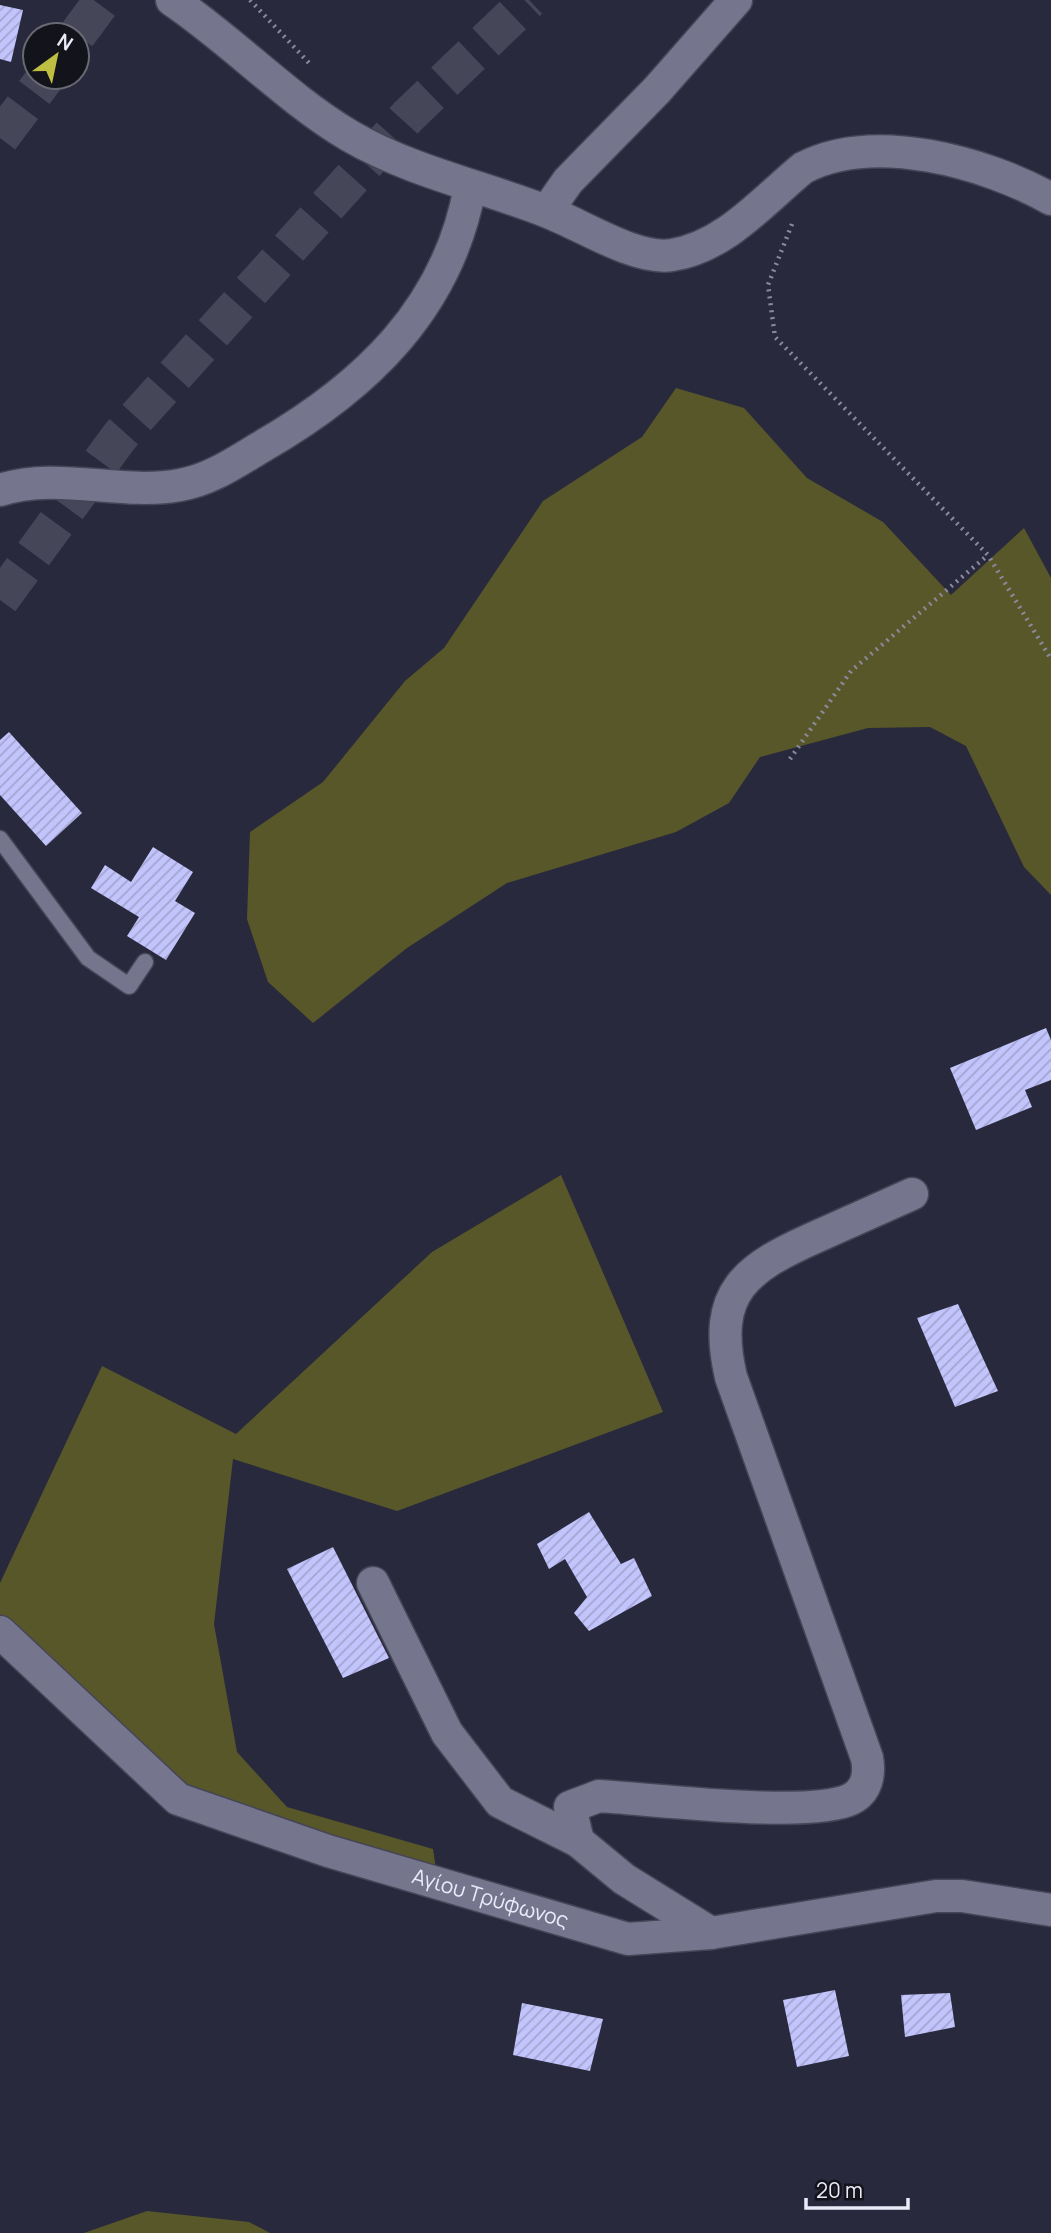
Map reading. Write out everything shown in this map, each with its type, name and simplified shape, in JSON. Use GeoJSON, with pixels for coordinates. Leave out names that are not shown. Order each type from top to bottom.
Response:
{"type":"FeatureCollection","features":[{"type":"Feature","properties":{"kind":"street"},"geometry":{"type":"LineString","coordinates":[[172,0],[349,135],[411,166],[547,211],[640,251],[661,257],[675,255],[716,239],[803,167],[828,157],[873,152],[927,156],[986,170],[1028,186],[1051,199]]}},
{"type":"Feature","properties":{"kind":"street"},"geometry":{"type":"LineString","coordinates":[[547,211],[568,181],[657,90],[736,0]]}},
{"type":"Feature","properties":{"kind":"street"},"geometry":{"type":"LineString","coordinates":[[0,490],[40,482],[139,488],[177,486],[215,473],[300,425],[374,367],[413,319],[451,254],[465,215],[470,187]]}},
{"type":"Feature","properties":{"kind":"street"},"geometry":{"type":"LineString","coordinates":[[578,1841],[570,1807],[599,1796],[810,1807],[849,1800],[863,1788],[869,1771],[867,1758],[731,1377],[723,1334],[732,1301],[751,1271],[796,1246],[912,1194]]}},
{"type":"Feature","properties":{"kind":"street"},"geometry":{"type":"LineString","coordinates":[[373,1583],[447,1733],[500,1802],[578,1841],[624,1879],[711,1933]]}},
{"type":"Feature","properties":{"kind":"street","name":"Αγίου Τρύφωνος"},"geometry":{"type":"LineString","coordinates":[[0,1632],[178,1799],[328,1851],[628,1938],[711,1933],[936,1896],[983,1898],[1051,1910]]}},
{"type":"Feature","properties":{"kind":"lane"},"geometry":{"type":"LineString","coordinates":[[0,839],[88,958],[129,986],[145,962]]}},
{"type":"Feature","properties":{"kind":"path"},"geometry":{"type":"LineString","coordinates":[[793,223],[768,285],[775,337],[988,555],[1051,659]]}},
{"type":"Feature","properties":{"kind":"path"},"geometry":{"type":"LineString","coordinates":[[790,759],[850,671],[988,555]]}},
{"type":"Feature","properties":{"kind":"shaded area"},"geometry":{"type":"Polygon","coordinates":[[[676,388],[744,408],[807,478],[883,522],[951,595],[1024,528],[1051,578],[1051,895],[1024,867],[966,746],[930,727],[868,728],[760,757],[729,803],[676,832],[507,883],[407,948],[313,1023],[268,982],[247,919],[250,832],[323,782],[405,681],[444,648],[543,501],[642,437],[676,388]]]}},
{"type":"Feature","properties":{"kind":"shaded area"},"geometry":{"type":"Polygon","coordinates":[[[561,1175],[663,1412],[397,1511],[233,1459],[214,1624],[237,1752],[287,1807],[433,1849],[437,1876],[183,1792],[0,1620],[0,1583],[102,1366],[236,1434],[432,1252],[561,1175]]]}},
{"type":"Feature","properties":{"kind":"shaded area"},"geometry":{"type":"Polygon","coordinates":[[[147,2211],[249,2222],[270,2233],[84,2233],[147,2211]]]}},
{"type":"Feature","properties":{"kind":"building"},"geometry":{"type":"Polygon","coordinates":[[[0,5],[23,10],[11,62],[0,59],[0,5]]]}},
{"type":"Feature","properties":{"kind":"building"},"geometry":{"type":"Polygon","coordinates":[[[9,732],[82,813],[46,846],[0,795],[0,740],[9,732]]]}},
{"type":"Feature","properties":{"kind":"building"},"geometry":{"type":"Polygon","coordinates":[[[153,847],[193,872],[175,901],[195,913],[166,960],[127,936],[139,917],[91,888],[105,865],[131,882],[153,847]]]}},
{"type":"Feature","properties":{"kind":"building"},"geometry":{"type":"Polygon","coordinates":[[[1046,1028],[1051,1040],[1051,1080],[1025,1090],[1032,1107],[976,1130],[950,1068],[1046,1028]]]}},
{"type":"Feature","properties":{"kind":"building"},"geometry":{"type":"Polygon","coordinates":[[[958,1304],[998,1391],[955,1407],[917,1318],[958,1304]]]}},
{"type":"Feature","properties":{"kind":"building"},"geometry":{"type":"Polygon","coordinates":[[[589,1512],[621,1564],[634,1558],[652,1596],[589,1631],[574,1613],[587,1597],[565,1559],[549,1569],[537,1544],[589,1512]]]}},
{"type":"Feature","properties":{"kind":"building"},"geometry":{"type":"Polygon","coordinates":[[[333,1547],[389,1658],[343,1678],[287,1569],[333,1547]]]}},
{"type":"Feature","properties":{"kind":"building"},"geometry":{"type":"Polygon","coordinates":[[[835,1990],[849,2056],[797,2067],[783,2000],[835,1990]]]}},
{"type":"Feature","properties":{"kind":"building"},"geometry":{"type":"Polygon","coordinates":[[[950,1993],[955,2027],[905,2037],[901,1995],[950,1993]]]}},
{"type":"Feature","properties":{"kind":"building"},"geometry":{"type":"Polygon","coordinates":[[[522,2003],[603,2019],[590,2071],[513,2055],[522,2003]]]}},
{"type":"Feature","properties":{"kind":"tunnel"},"geometry":{"type":"LineString","coordinates":[[87,21],[103,0]]}},
{"type":"Feature","properties":{"kind":"tunnel"},"geometry":{"type":"LineString","coordinates":[[0,600],[120,436],[408,116],[529,0]]}},
{"type":"Feature","properties":{"kind":"tunnel"},"geometry":{"type":"LineString","coordinates":[[0,138],[35,91]]}}]}
